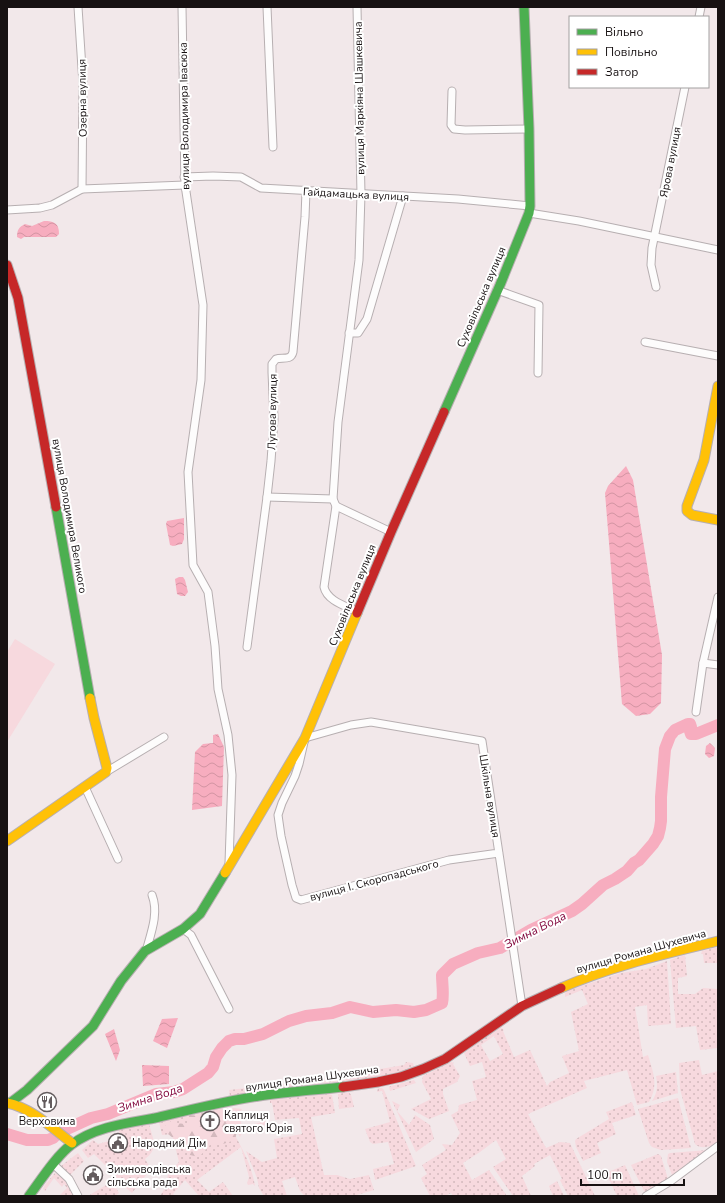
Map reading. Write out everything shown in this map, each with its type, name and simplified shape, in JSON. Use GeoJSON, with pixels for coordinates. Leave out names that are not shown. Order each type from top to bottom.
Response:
{"type":"FeatureCollection","features":[{"type":"Feature","properties":{"kind":"street","name":"Озерна вулиця"},"geometry":{"type":"LineString","coordinates":[[78,7],[83,84],[82,190]]}},
{"type":"Feature","properties":{"kind":"street","name":"вулиця Володимира Івасюка"},"geometry":{"type":"LineString","coordinates":[[182,7],[185,181],[203,305],[201,380],[188,472],[193,565],[208,592],[215,646],[218,689],[228,735],[232,774],[229,864]]}},
{"type":"Feature","properties":{"kind":"street"},"geometry":{"type":"LineString","coordinates":[[267,7],[273,147]]}},
{"type":"Feature","properties":{"kind":"street","name":"вулиця Маркіяна Шашкевича"},"geometry":{"type":"LineString","coordinates":[[357,7],[361,194],[359,260],[338,422],[335,503],[324,587],[325,593],[331,599],[358,612]]}},
{"type":"Feature","properties":{"kind":"street","name":"Суховільська вулиця"},"geometry":{"type":"LineString","coordinates":[[9,1103],[58,1061],[93,1026],[121,981],[145,951],[183,929],[200,914],[305,738],[391,532],[497,290],[530,209],[529,130],[524,7]]}},
{"type":"Feature","properties":{"kind":"street","name":"Ярова вулиця"},"geometry":{"type":"LineString","coordinates":[[656,287],[651,265],[651,257],[685,88]]}},
{"type":"Feature","properties":{"kind":"street"},"geometry":{"type":"LineString","coordinates":[[452,91],[451,125],[454,129],[529,130]]}},
{"type":"Feature","properties":{"kind":"street","name":"Гайдамацька вулиця"},"geometry":{"type":"LineString","coordinates":[[82,190],[185,181],[213,176],[241,177],[261,188],[458,199],[530,209],[579,221],[718,250]]}},
{"type":"Feature","properties":{"kind":"street"},"geometry":{"type":"LineString","coordinates":[[7,210],[40,208],[52,205],[82,190]]}},
{"type":"Feature","properties":{"kind":"street","name":"Лугова вулиця"},"geometry":{"type":"LineString","coordinates":[[247,647],[267,497],[274,419],[272,364],[276,359],[290,358],[293,352],[306,191]]}},
{"type":"Feature","properties":{"kind":"street"},"geometry":{"type":"LineString","coordinates":[[349,333],[358,333],[367,319],[403,196]]}},
{"type":"Feature","properties":{"kind":"street","name":"вулиця Володимира Великого"},"geometry":{"type":"LineString","coordinates":[[7,265],[18,298],[94,718],[107,768],[106,772]]}},
{"type":"Feature","properties":{"kind":"street"},"geometry":{"type":"LineString","coordinates":[[497,290],[539,305],[538,373]]}},
{"type":"Feature","properties":{"kind":"street"},"geometry":{"type":"LineString","coordinates":[[645,342],[718,356]]}},
{"type":"Feature","properties":{"kind":"street"},"geometry":{"type":"LineString","coordinates":[[718,386],[704,460],[687,506],[687,512],[692,515],[718,520]]}},
{"type":"Feature","properties":{"kind":"street"},"geometry":{"type":"LineString","coordinates":[[267,497],[335,503],[391,532]]}},
{"type":"Feature","properties":{"kind":"street"},"geometry":{"type":"LineString","coordinates":[[696,712],[703,663],[718,597]]}},
{"type":"Feature","properties":{"kind":"street"},"geometry":{"type":"LineString","coordinates":[[703,663],[718,665]]}},
{"type":"Feature","properties":{"kind":"street","name":"Шкільна вулиця"},"geometry":{"type":"LineString","coordinates":[[305,738],[351,725],[371,722],[482,741],[522,1006]]}},
{"type":"Feature","properties":{"kind":"street"},"geometry":{"type":"LineString","coordinates":[[7,841],[106,772],[164,737]]}},
{"type":"Feature","properties":{"kind":"street","name":"вулиця І. Скоропадського"},"geometry":{"type":"LineString","coordinates":[[305,738],[295,776],[278,815],[281,836],[296,898],[301,900],[449,860],[499,853]]}},
{"type":"Feature","properties":{"kind":"street"},"geometry":{"type":"LineString","coordinates":[[85,787],[118,859]]}},
{"type":"Feature","properties":{"kind":"street"},"geometry":{"type":"LineString","coordinates":[[145,951],[154,919],[155,902],[152,895]]}},
{"type":"Feature","properties":{"kind":"street"},"geometry":{"type":"LineString","coordinates":[[183,929],[191,935],[229,1009]]}},
{"type":"Feature","properties":{"kind":"street","name":"вулиця Романа Шухевича"},"geometry":{"type":"LineString","coordinates":[[29,1196],[53,1164],[72,1144],[88,1135],[108,1128],[258,1096],[352,1086],[387,1080],[433,1066],[522,1006],[556,990],[577,981],[661,955],[718,941]]}},
{"type":"Feature","properties":{"kind":"street"},"geometry":{"type":"LineString","coordinates":[[9,1103],[23,1108],[72,1144]]}},
{"type":"Feature","properties":{"kind":"street"},"geometry":{"type":"LineString","coordinates":[[646,1196],[671,1181],[718,1146]]}},
{"type":"Feature","properties":{"kind":"street"},"geometry":{"type":"LineString","coordinates":[[53,1164],[69,1180],[78,1196]]}},
{"type":"Feature","properties":{"kind":"green space"},"geometry":{"type":"Polygon","coordinates":[[[15,639],[55,664],[7,742],[7,652],[15,639]]]}},
{"type":"Feature","properties":{"kind":"green space"},"geometry":{"type":"Polygon","coordinates":[[[718,947],[718,963],[704,963],[703,954],[701,954],[702,951],[718,947]]]}},
{"type":"Feature","properties":{"kind":"green space"},"geometry":{"type":"Polygon","coordinates":[[[685,955],[687,976],[678,978],[678,994],[695,994],[703,988],[718,989],[717,1048],[700,1050],[696,1026],[676,1028],[670,960],[685,955]]]}},
{"type":"Feature","properties":{"kind":"green space"},"geometry":{"type":"Polygon","coordinates":[[[667,961],[671,1024],[648,1026],[647,1005],[635,1007],[643,1057],[648,1055],[654,1078],[654,1090],[649,1102],[637,1105],[627,1070],[584,1081],[587,1088],[528,1114],[546,1148],[560,1142],[570,1143],[595,1196],[568,1196],[560,1180],[562,1179],[550,1155],[534,1164],[535,1166],[522,1176],[531,1196],[513,1196],[493,1167],[506,1159],[496,1140],[463,1163],[472,1180],[489,1170],[507,1196],[453,1196],[451,1193],[445,1196],[430,1196],[421,1178],[427,1174],[422,1165],[446,1150],[442,1144],[452,1145],[460,1133],[451,1115],[458,1111],[459,1105],[477,1100],[472,1081],[486,1077],[482,1062],[470,1066],[464,1053],[501,1027],[504,1030],[503,1031],[514,1057],[530,1050],[547,1086],[550,1082],[569,1073],[562,1056],[579,1051],[571,1012],[588,1004],[582,990],[565,997],[566,991],[621,973],[646,969],[667,961]],[[494,1036],[481,1045],[490,1061],[503,1054],[494,1036]]]}},
{"type":"Feature","properties":{"kind":"green space"},"geometry":{"type":"Polygon","coordinates":[[[699,1060],[702,1075],[718,1071],[718,1144],[706,1147],[700,1147],[695,1144],[680,1089],[679,1063],[699,1060]]]}},
{"type":"Feature","properties":{"kind":"green space"},"geometry":{"type":"Polygon","coordinates":[[[406,1062],[413,1063],[414,1067],[386,1076],[297,1086],[230,1096],[229,1090],[303,1082],[404,1065],[406,1062]]]}},
{"type":"Feature","properties":{"kind":"green space"},"geometry":{"type":"Polygon","coordinates":[[[451,1062],[454,1063],[453,1064],[460,1076],[457,1082],[443,1089],[443,1094],[449,1111],[429,1119],[411,1109],[431,1099],[422,1082],[423,1076],[451,1062]]]}},
{"type":"Feature","properties":{"kind":"green space"},"geometry":{"type":"Polygon","coordinates":[[[676,1072],[678,1093],[652,1101],[657,1090],[656,1076],[676,1072]]]}},
{"type":"Feature","properties":{"kind":"green space"},"geometry":{"type":"Polygon","coordinates":[[[414,1080],[416,1083],[390,1091],[389,1087],[391,1086],[414,1080]]]}},
{"type":"Feature","properties":{"kind":"green space"},"geometry":{"type":"Polygon","coordinates":[[[378,1088],[382,1088],[384,1090],[416,1166],[375,1180],[373,1169],[394,1164],[388,1142],[373,1144],[370,1142],[365,1129],[390,1122],[382,1091],[377,1092],[378,1088]]]}},
{"type":"Feature","properties":{"kind":"green space"},"geometry":{"type":"Polygon","coordinates":[[[349,1092],[354,1107],[339,1109],[338,1094],[349,1092]]]}},
{"type":"Feature","properties":{"kind":"green space"},"geometry":{"type":"Polygon","coordinates":[[[329,1094],[332,1095],[335,1113],[311,1117],[324,1175],[337,1175],[350,1179],[369,1175],[374,1190],[353,1196],[305,1196],[300,1191],[295,1177],[282,1181],[287,1196],[264,1196],[259,1188],[257,1178],[246,1151],[262,1162],[277,1158],[274,1139],[302,1134],[299,1118],[275,1120],[272,1103],[270,1103],[270,1100],[329,1094]]]}},
{"type":"Feature","properties":{"kind":"green space"},"geometry":{"type":"Polygon","coordinates":[[[678,1098],[691,1148],[661,1150],[652,1147],[649,1143],[638,1109],[678,1098]]]}},
{"type":"Feature","properties":{"kind":"green space"},"geometry":{"type":"Polygon","coordinates":[[[392,1101],[400,1105],[397,1111],[409,1125],[415,1115],[430,1125],[434,1139],[416,1152],[392,1101]]]}},
{"type":"Feature","properties":{"kind":"green space"},"geometry":{"type":"Polygon","coordinates":[[[632,1102],[636,1115],[612,1123],[616,1134],[597,1143],[601,1153],[583,1161],[576,1147],[576,1139],[609,1119],[606,1112],[632,1102]]]}},
{"type":"Feature","properties":{"kind":"green space"},"geometry":{"type":"Polygon","coordinates":[[[216,1108],[226,1110],[234,1108],[242,1109],[240,1112],[242,1116],[239,1115],[242,1126],[246,1124],[248,1126],[268,1120],[267,1123],[270,1126],[260,1125],[254,1132],[242,1133],[240,1137],[237,1131],[235,1140],[223,1144],[210,1145],[199,1157],[190,1155],[183,1146],[163,1130],[168,1120],[173,1123],[187,1124],[189,1115],[203,1116],[212,1114],[216,1108]]]}},
{"type":"Feature","properties":{"kind":"green space"},"geometry":{"type":"Polygon","coordinates":[[[221,1109],[246,1156],[255,1186],[253,1184],[248,1185],[247,1183],[249,1177],[241,1147],[197,1180],[209,1192],[223,1182],[233,1196],[199,1196],[185,1180],[173,1194],[175,1196],[160,1196],[169,1182],[167,1179],[169,1172],[179,1162],[172,1134],[162,1135],[159,1122],[221,1109]]]}},
{"type":"Feature","properties":{"kind":"green space"},"geometry":{"type":"Polygon","coordinates":[[[149,1124],[154,1143],[152,1151],[145,1159],[151,1169],[132,1193],[114,1178],[117,1177],[94,1154],[88,1158],[82,1150],[93,1140],[98,1144],[109,1141],[124,1147],[122,1133],[119,1133],[119,1130],[149,1124]]]}},
{"type":"Feature","properties":{"kind":"green space"},"geometry":{"type":"Polygon","coordinates":[[[708,1150],[673,1176],[672,1175],[667,1162],[668,1154],[708,1150]]]}},
{"type":"Feature","properties":{"kind":"green space"},"geometry":{"type":"Polygon","coordinates":[[[78,1153],[84,1161],[70,1175],[61,1166],[78,1153]]]}},
{"type":"Feature","properties":{"kind":"green space"},"geometry":{"type":"Polygon","coordinates":[[[658,1154],[661,1156],[668,1179],[645,1193],[631,1165],[658,1154]]]}},
{"type":"Feature","properties":{"kind":"green space"},"geometry":{"type":"Polygon","coordinates":[[[625,1165],[639,1196],[617,1196],[606,1173],[625,1165]]]}},
{"type":"Feature","properties":{"kind":"green space"},"geometry":{"type":"Polygon","coordinates":[[[55,1173],[67,1183],[75,1196],[59,1196],[67,1188],[64,1184],[62,1187],[54,1178],[45,1191],[43,1189],[55,1173]]]}},
{"type":"Feature","properties":{"kind":"green space"},"geometry":{"type":"Polygon","coordinates":[[[557,1181],[564,1196],[553,1196],[549,1186],[557,1181]]]}},
{"type":"Feature","properties":{"kind":"green space"},"geometry":{"type":"Polygon","coordinates":[[[111,1182],[119,1193],[115,1196],[88,1196],[111,1182]]]}},
{"type":"Feature","properties":{"kind":"water"},"geometry":{"type":"Polygon","coordinates":[[[44,221],[51,221],[57,225],[59,234],[56,237],[24,237],[21,239],[17,237],[17,232],[23,225],[25,224],[32,226],[44,221]]]}},
{"type":"Feature","properties":{"kind":"water"},"geometry":{"type":"Polygon","coordinates":[[[626,466],[633,480],[662,655],[661,703],[650,714],[636,716],[622,704],[605,493],[608,486],[626,466]]]}},
{"type":"Feature","properties":{"kind":"water"},"geometry":{"type":"Polygon","coordinates":[[[184,518],[184,539],[182,544],[173,546],[170,545],[166,524],[167,521],[184,518]]]}},
{"type":"Feature","properties":{"kind":"water"},"geometry":{"type":"Polygon","coordinates":[[[183,577],[185,580],[188,592],[185,596],[177,594],[175,579],[183,577]]]}},
{"type":"Feature","properties":{"kind":"water"},"geometry":{"type":"Polygon","coordinates":[[[218,734],[224,747],[222,806],[192,810],[195,752],[203,744],[213,743],[213,735],[218,734]]]}},
{"type":"Feature","properties":{"kind":"water"},"geometry":{"type":"Polygon","coordinates":[[[710,743],[715,748],[714,756],[709,758],[705,754],[706,746],[710,743]]]}},
{"type":"Feature","properties":{"kind":"water"},"geometry":{"type":"Polygon","coordinates":[[[178,1018],[167,1048],[153,1041],[162,1019],[178,1018]]]}},
{"type":"Feature","properties":{"kind":"water"},"geometry":{"type":"Polygon","coordinates":[[[114,1029],[120,1050],[116,1061],[105,1034],[114,1029]]]}},
{"type":"Feature","properties":{"kind":"water"},"geometry":{"type":"Polygon","coordinates":[[[142,1065],[169,1066],[169,1084],[143,1086],[142,1065]]]}},
{"type":"Feature","properties":{"kind":"waterway","name":"Зимна Вода"},"geometry":{"type":"LineString","coordinates":[[7,1134],[27,1140],[48,1140],[53,1138],[58,1133],[91,1118],[108,1114],[156,1094],[174,1092],[183,1089],[208,1073],[213,1067],[216,1057],[229,1041],[263,1034],[289,1021],[306,1016],[332,1013],[350,1007],[373,1012],[396,1010],[414,1012],[426,1010],[442,1003],[442,975],[453,964],[478,953],[500,948],[531,930],[572,911],[603,885],[627,871],[639,860],[658,836],[661,821],[661,797],[665,749],[670,736],[675,730],[688,724],[690,724],[691,727],[691,734],[696,734],[718,725]]}},
{"type":"Feature","properties":{"kind":"traffic: fast"},"geometry":{"type":"LineString","coordinates":[[444,412],[500,285],[529,213],[529,129],[524,7]]}},
{"type":"Feature","properties":{"kind":"traffic: fast"},"geometry":{"type":"LineString","coordinates":[[56,507],[90,698]]}},
{"type":"Feature","properties":{"kind":"traffic: fast"},"geometry":{"type":"LineString","coordinates":[[10,1103],[27,1090],[93,1026],[121,981],[145,951],[183,929],[200,914],[225,873]]}},
{"type":"Feature","properties":{"kind":"traffic: fast"},"geometry":{"type":"LineString","coordinates":[[29,1196],[65,1150],[80,1139],[100,1130],[246,1098],[343,1087]]}},
{"type":"Feature","properties":{"kind":"traffic: slow"},"geometry":{"type":"LineString","coordinates":[[718,386],[704,460],[687,506],[687,511],[692,515],[718,520]]}},
{"type":"Feature","properties":{"kind":"traffic: slow"},"geometry":{"type":"LineString","coordinates":[[225,873],[305,738],[357,613]]}},
{"type":"Feature","properties":{"kind":"traffic: slow"},"geometry":{"type":"LineString","coordinates":[[7,841],[106,772],[107,768],[90,698]]}},
{"type":"Feature","properties":{"kind":"traffic: slow"},"geometry":{"type":"LineString","coordinates":[[561,988],[619,967],[718,941]]}},
{"type":"Feature","properties":{"kind":"traffic: slow"},"geometry":{"type":"LineString","coordinates":[[7,1103],[25,1109],[72,1143]]}},
{"type":"Feature","properties":{"kind":"traffic: jam"},"geometry":{"type":"LineString","coordinates":[[7,265],[18,298],[56,507]]}},
{"type":"Feature","properties":{"kind":"traffic: jam"},"geometry":{"type":"LineString","coordinates":[[357,613],[444,412]]}},
{"type":"Feature","properties":{"kind":"traffic: jam"},"geometry":{"type":"LineString","coordinates":[[343,1087],[401,1077],[423,1069],[445,1059],[522,1006],[561,988]]}},
{"type":"Feature","properties":{"kind":"place","name":"Верховина"},"geometry":{"type":"Point","coordinates":[47,1102]}},
{"type":"Feature","properties":{"kind":"place","name":"Каплиця святого Юрія"},"geometry":{"type":"Point","coordinates":[210,1121]}},
{"type":"Feature","properties":{"kind":"place","name":"Народний Дім"},"geometry":{"type":"Point","coordinates":[118,1143]}},
{"type":"Feature","properties":{"kind":"place","name":"Зимноводівська сільська рада"},"geometry":{"type":"Point","coordinates":[93,1175]}}]}
